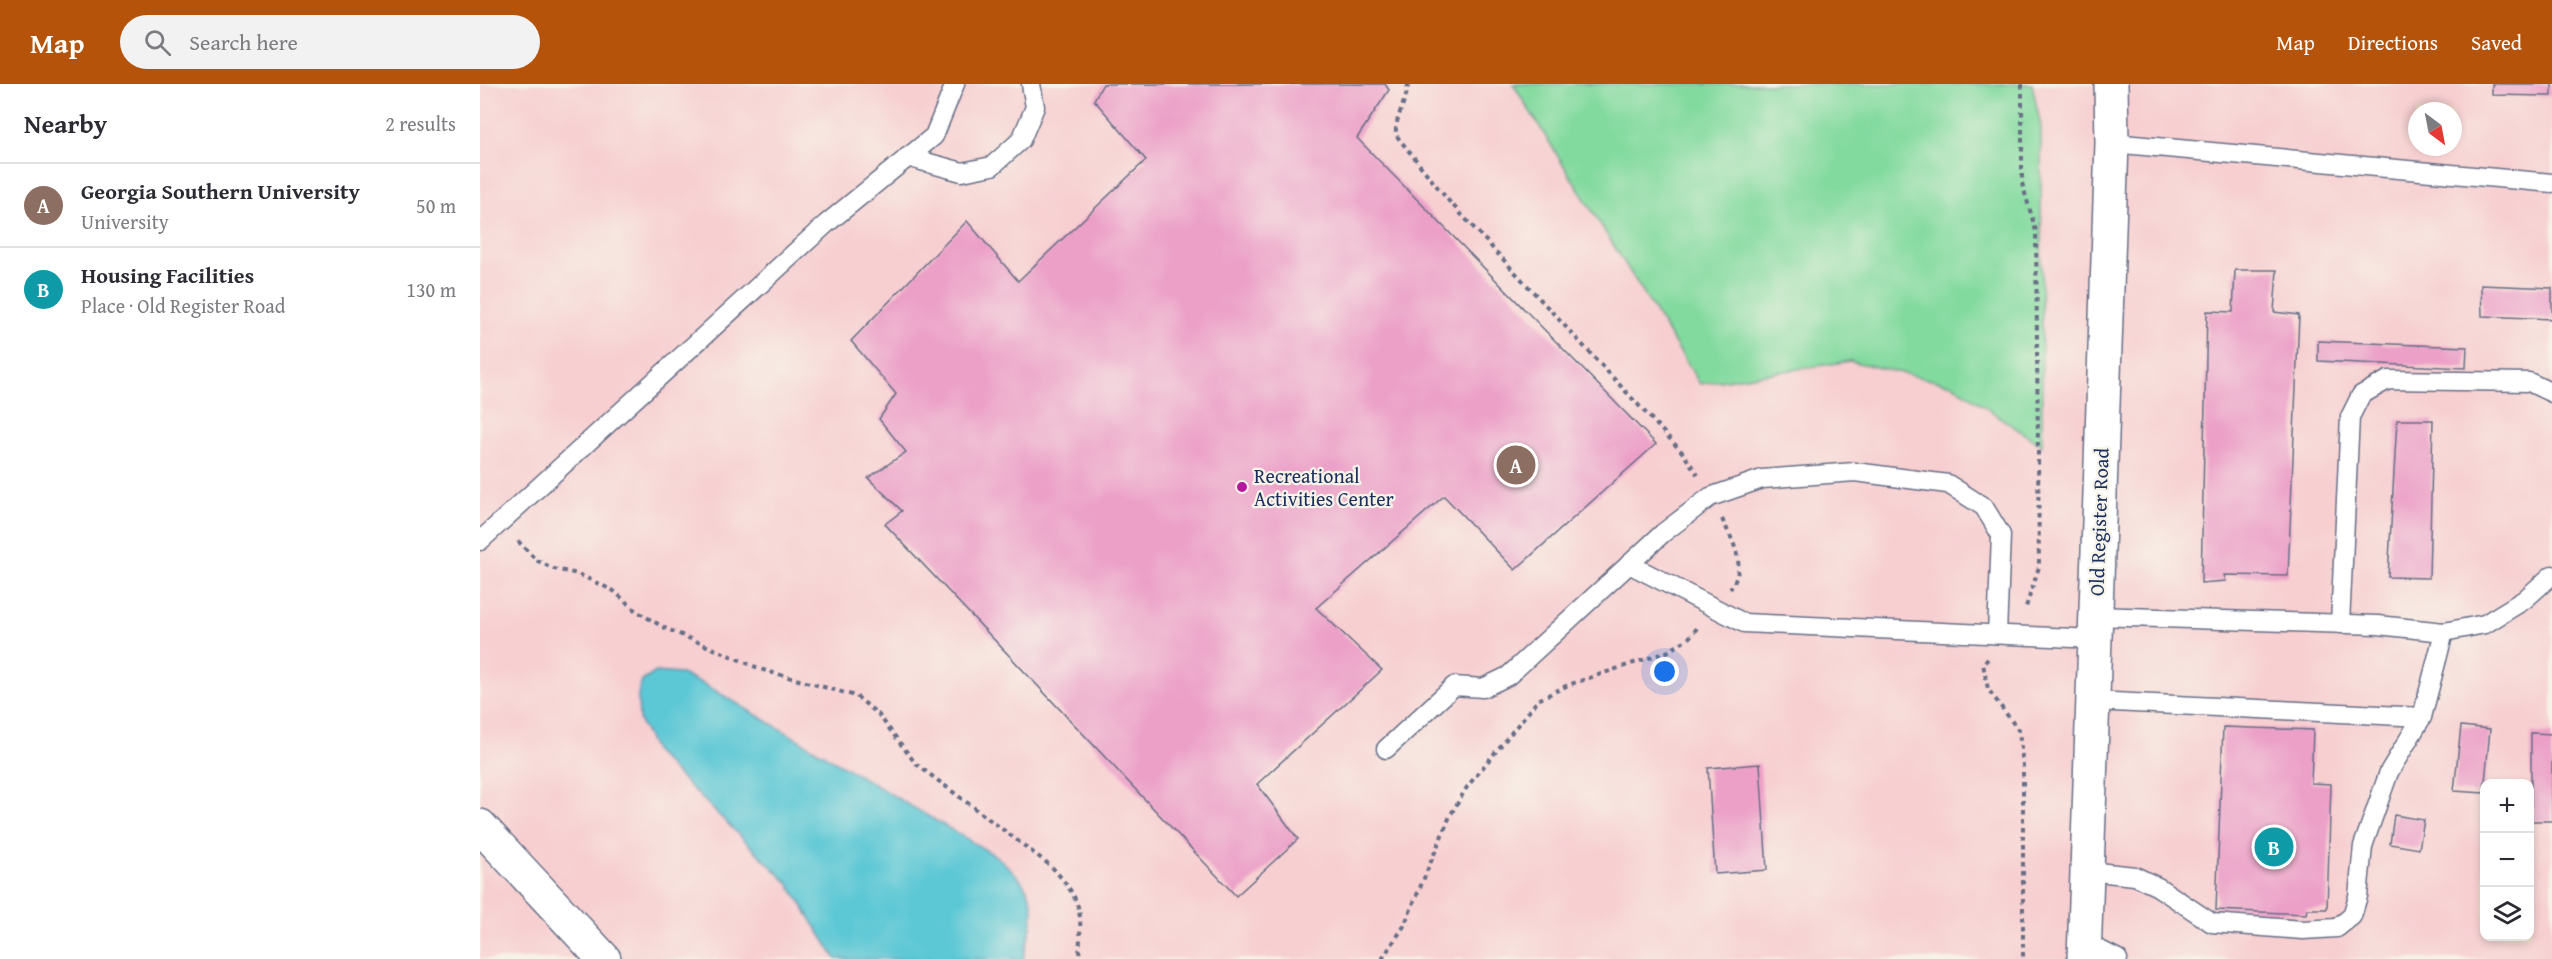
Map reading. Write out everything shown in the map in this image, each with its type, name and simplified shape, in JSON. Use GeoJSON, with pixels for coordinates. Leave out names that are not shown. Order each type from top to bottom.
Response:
{"type":"FeatureCollection","features":[{"type":"Feature","properties":{"kind":"street","name":"Old Register Road"},"geometry":{"type":"LineString","coordinates":[[2084,951],[2112,143],[2111,84]]}},
{"type":"Feature","properties":{"kind":"street"},"geometry":{"type":"LineString","coordinates":[[480,826],[603,959]]}},
{"type":"Feature","properties":{"kind":"lane"},"geometry":{"type":"LineString","coordinates":[[480,541],[817,232],[934,136],[955,84]]}},
{"type":"Feature","properties":{"kind":"lane"},"geometry":{"type":"LineString","coordinates":[[907,157],[962,172],[993,166],[1021,140],[1035,107],[1031,84]]}},
{"type":"Feature","properties":{"kind":"lane"},"geometry":{"type":"LineString","coordinates":[[2112,143],[2552,183]]}},
{"type":"Feature","properties":{"kind":"lane"},"geometry":{"type":"LineString","coordinates":[[2340,624],[2350,417],[2361,395],[2388,380],[2529,382],[2551,390]]}},
{"type":"Feature","properties":{"kind":"lane"},"geometry":{"type":"LineString","coordinates":[[1386,749],[1454,686],[1483,687],[1508,676],[1663,533],[1710,496],[1762,479],[1855,472],[1948,484],[1984,507],[2001,535],[1997,634]]}},
{"type":"Feature","properties":{"kind":"lane"},"geometry":{"type":"LineString","coordinates":[[1629,564],[1744,623],[1997,634],[2095,628],[2340,624],[2378,625],[2444,632],[2485,624],[2524,600],[2552,575]]}},
{"type":"Feature","properties":{"kind":"lane"},"geometry":{"type":"LineString","coordinates":[[2087,871],[2135,876],[2158,887],[2212,923],[2302,930],[2337,928],[2352,916],[2358,896],[2363,846],[2390,772],[2422,717],[2444,632]]}},
{"type":"Feature","properties":{"kind":"lane"},"geometry":{"type":"LineString","coordinates":[[2092,701],[2422,717]]}},
{"type":"Feature","properties":{"kind":"lane"},"geometry":{"type":"LineString","coordinates":[[2084,951],[2118,959]]}},
{"type":"Feature","properties":{"kind":"path"},"geometry":{"type":"LineString","coordinates":[[1382,959],[1404,926],[1450,816],[1467,787],[1538,700],[1575,682],[1667,652],[1688,639],[1733,586],[1740,570],[1738,550],[1710,496],[1682,452],[1447,199],[1396,135],[1395,127],[1407,99],[1408,84]]}},
{"type":"Feature","properties":{"kind":"path"},"geometry":{"type":"LineString","coordinates":[[500,522],[536,560],[554,569],[578,574],[614,591],[636,611],[665,628],[763,670],[856,696],[878,714],[916,764],[1050,866],[1069,886],[1081,909],[1079,959]]}},
{"type":"Feature","properties":{"kind":"shaded area"},"geometry":{"type":"Polygon","coordinates":[[[480,84],[2552,84],[2552,959],[480,959],[480,84]]]}},
{"type":"Feature","properties":{"kind":"green space"},"geometry":{"type":"Polygon","coordinates":[[[1513,84],[2032,84],[2041,127],[2042,446],[1953,385],[1850,361],[1700,384],[1513,84]]]}},
{"type":"Feature","properties":{"kind":"water"},"geometry":{"type":"Polygon","coordinates":[[[656,672],[681,674],[704,684],[996,856],[1021,881],[1030,896],[1033,913],[1023,959],[836,959],[788,883],[655,752],[639,719],[638,695],[642,681],[656,672]]]}},
{"type":"Feature","properties":{"kind":"building","name":"Recreational Activities Center"},"geometry":{"type":"Polygon","coordinates":[[[1103,84],[1385,84],[1389,90],[1357,138],[1656,444],[1515,570],[1444,496],[1316,608],[1382,670],[1257,784],[1298,839],[1236,896],[885,524],[902,511],[868,478],[906,452],[879,419],[896,394],[851,341],[967,221],[1018,281],[1146,160],[1094,100],[1103,84]]]}},
{"type":"Feature","properties":{"kind":"building"},"geometry":{"type":"Polygon","coordinates":[[[2492,84],[2552,84],[2552,96],[2492,95],[2492,84]]]}},
{"type":"Feature","properties":{"kind":"building"},"geometry":{"type":"Polygon","coordinates":[[[2235,270],[2277,270],[2274,312],[2299,315],[2288,576],[2224,575],[2226,581],[2201,583],[2207,311],[2233,312],[2235,270]]]}},
{"type":"Feature","properties":{"kind":"building"},"geometry":{"type":"Polygon","coordinates":[[[2481,285],[2552,288],[2552,319],[2482,316],[2481,285]]]}},
{"type":"Feature","properties":{"kind":"building"},"geometry":{"type":"Polygon","coordinates":[[[2318,341],[2467,347],[2466,368],[2318,361],[2318,341]]]}},
{"type":"Feature","properties":{"kind":"building"},"geometry":{"type":"Polygon","coordinates":[[[2397,420],[2433,420],[2429,578],[2388,577],[2397,420]]]}},
{"type":"Feature","properties":{"kind":"building"},"geometry":{"type":"Polygon","coordinates":[[[2461,726],[2490,729],[2485,779],[2480,779],[2480,793],[2454,791],[2461,726]]]}},
{"type":"Feature","properties":{"kind":"building"},"geometry":{"type":"Polygon","coordinates":[[[2223,727],[2313,730],[2311,783],[2331,784],[2327,909],[2307,909],[2306,914],[2216,910],[2223,727]]]}},
{"type":"Feature","properties":{"kind":"building"},"geometry":{"type":"Polygon","coordinates":[[[2531,733],[2552,734],[2552,821],[2534,821],[2534,779],[2531,779],[2531,733]]]}},
{"type":"Feature","properties":{"kind":"building"},"geometry":{"type":"Polygon","coordinates":[[[1760,764],[1767,870],[1715,874],[1708,768],[1760,764]]]}},
{"type":"Feature","properties":{"kind":"building"},"geometry":{"type":"Polygon","coordinates":[[[2394,815],[2424,820],[2419,849],[2390,844],[2394,815]]]}},
{"type":"Feature","properties":{"kind":"place","name":"Georgia Southern University"},"geometry":{"type":"Point","coordinates":[1516,465]}},
{"type":"Feature","properties":{"kind":"place","name":"Recreational Activities Center"},"geometry":{"type":"Point","coordinates":[1242,487]}},
{"type":"Feature","properties":{"kind":"place","name":"Housing Facilities"},"geometry":{"type":"Point","coordinates":[2274,847]}}]}
